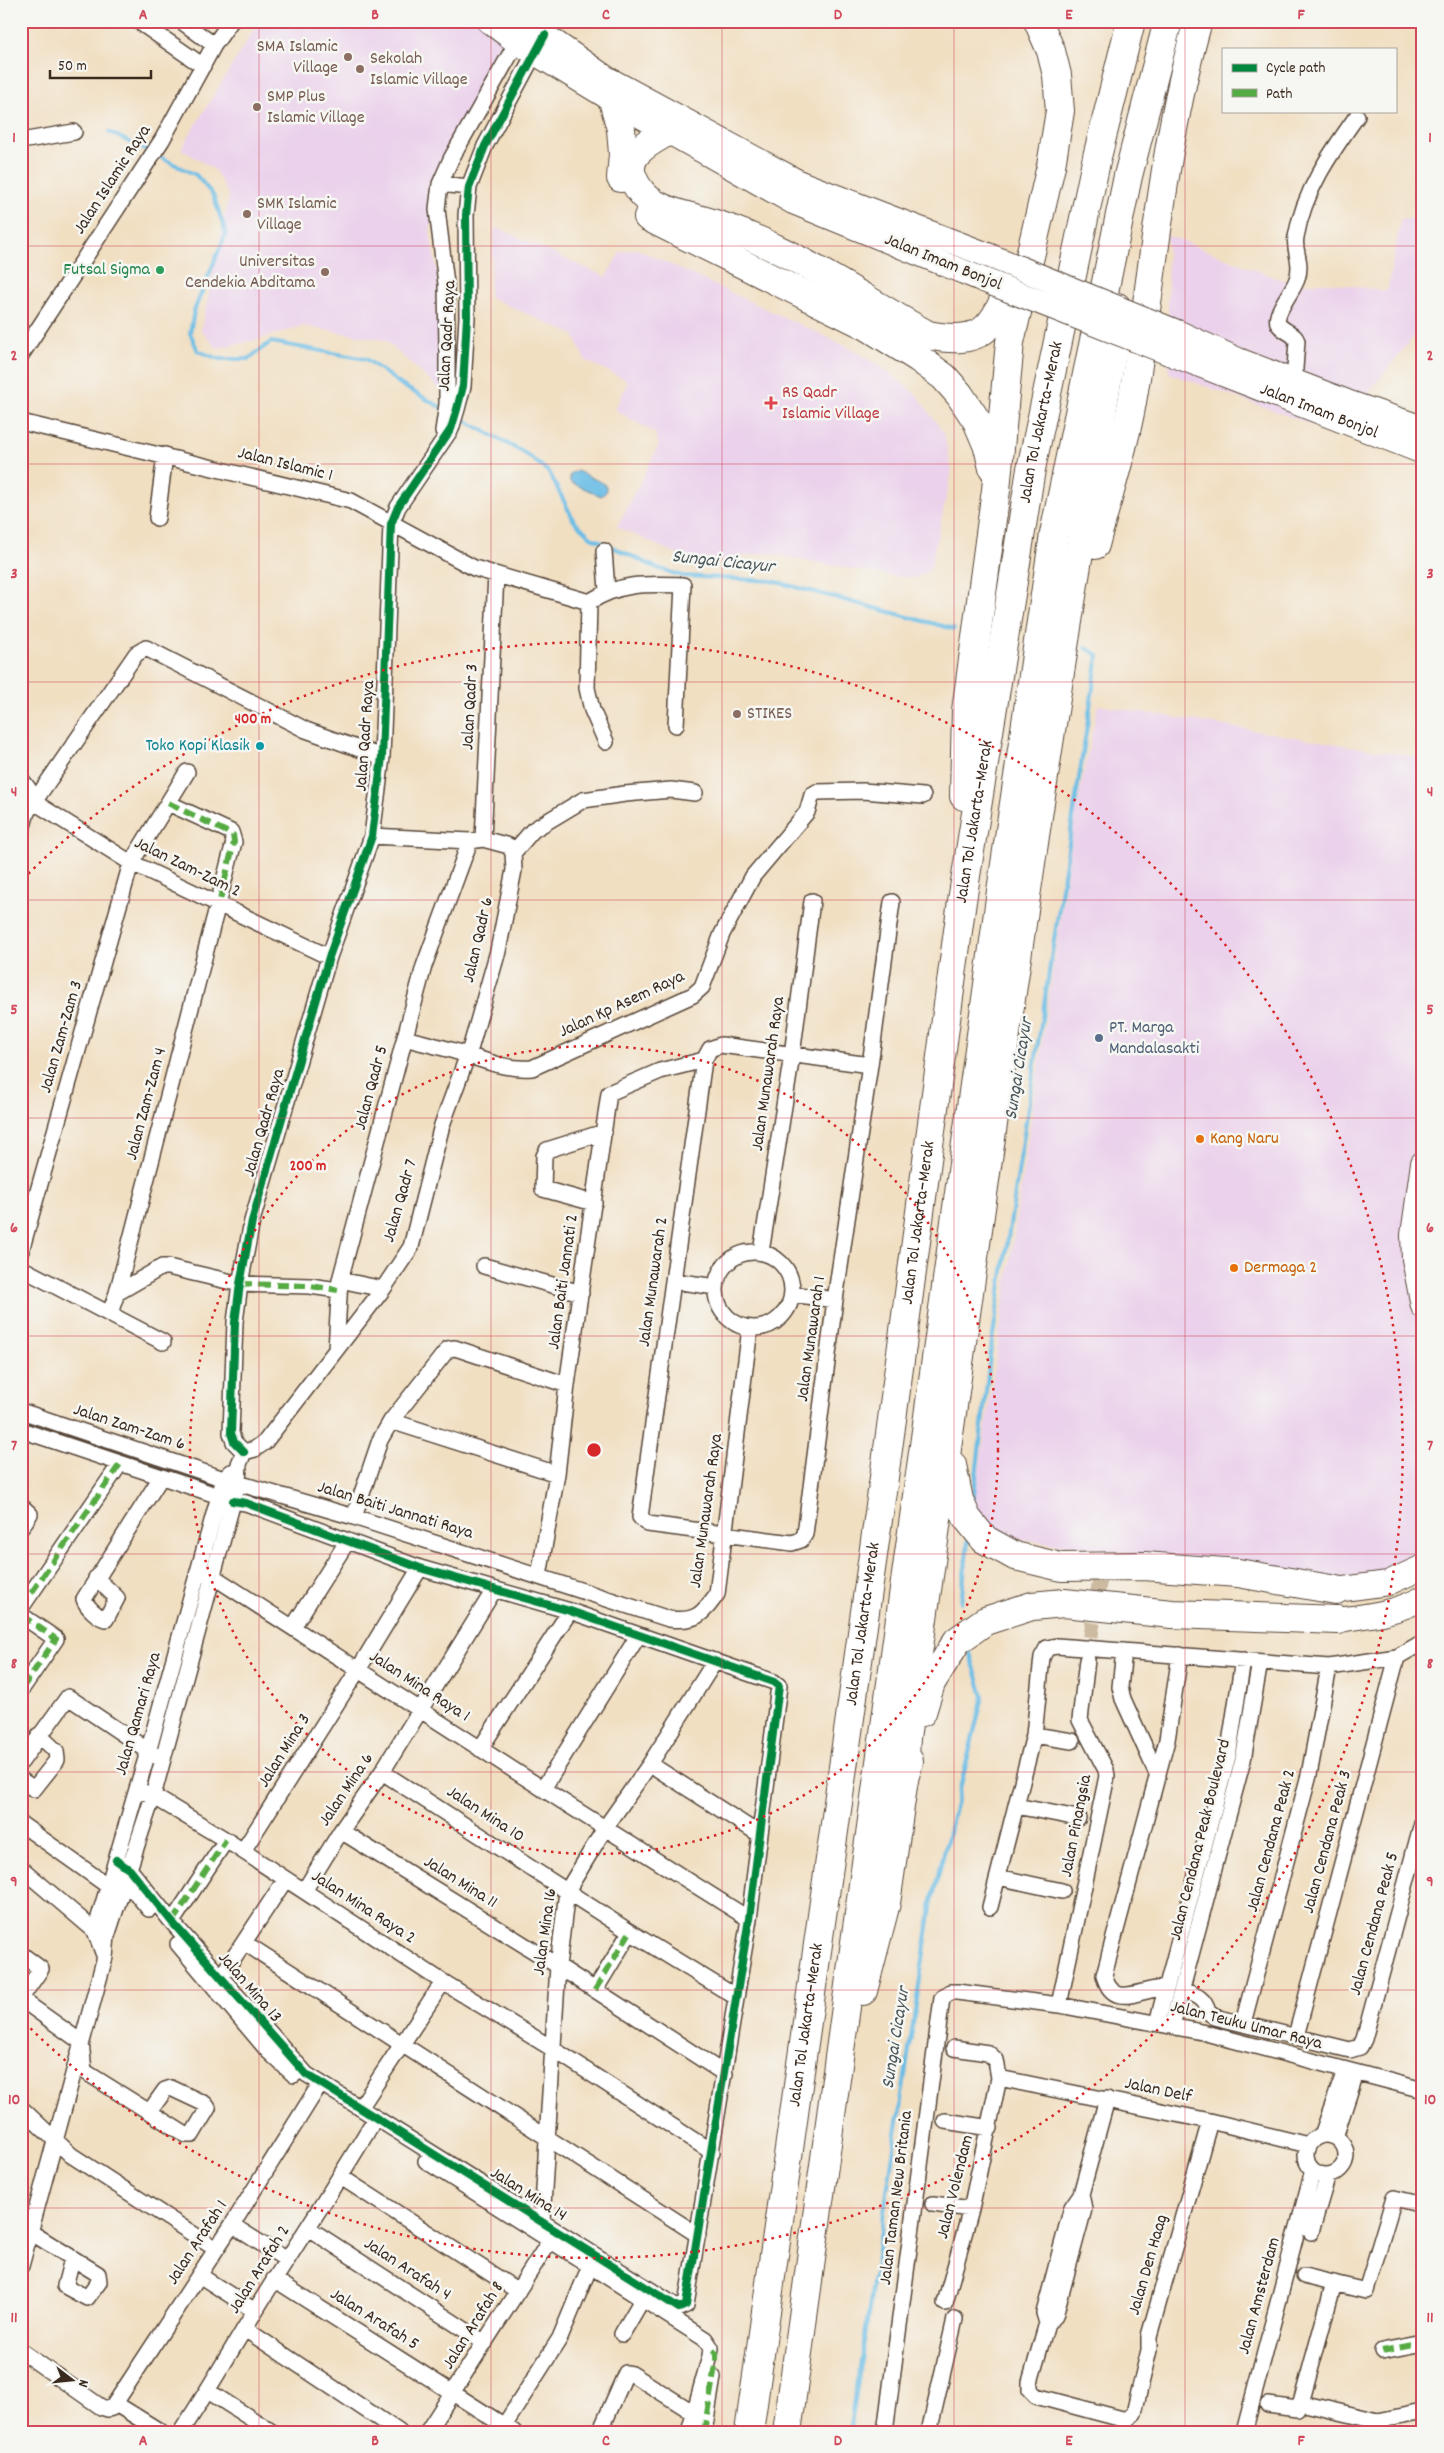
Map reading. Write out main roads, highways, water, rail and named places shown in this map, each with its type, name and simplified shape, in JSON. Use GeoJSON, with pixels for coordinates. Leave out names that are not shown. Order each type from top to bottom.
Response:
{"type":"FeatureCollection","features":[{"type":"Feature","properties":{"kind":"highway"},"geometry":{"type":"LineString","coordinates":[[658,127],[640,148],[634,159],[632,173],[636,184],[650,203],[669,212],[712,222],[792,256],[928,335],[947,339],[970,337],[985,331],[994,322],[1006,298],[1019,259],[1040,170],[1046,126],[1042,67],[1018,21]]}},
{"type":"Feature","properties":{"kind":"highway"},"geometry":{"type":"LineString","coordinates":[[962,901],[966,711],[996,490],[1010,342],[1051,166],[1060,111],[1057,75],[1051,51],[1038,21]]}},
{"type":"Feature","properties":{"kind":"highway","name":"Jalan Tol Jakarta–Merak"},"geometry":{"type":"LineString","coordinates":[[749,2432],[888,1450],[962,901],[1031,469],[1097,157],[1131,21]]}},
{"type":"Feature","properties":{"kind":"highway","name":"Jalan Tol Jakarta–Merak"},"geometry":{"type":"LineString","coordinates":[[787,2432],[1000,898],[1054,534],[1128,176],[1168,21]]}},
{"type":"Feature","properties":{"kind":"highway"},"geometry":{"type":"LineString","coordinates":[[1052,727],[1085,582],[1132,404],[1160,206],[1182,89],[1198,21]]}},
{"type":"Feature","properties":{"kind":"highway"},"geometry":{"type":"LineString","coordinates":[[614,100],[621,129],[623,154],[620,168],[621,182],[625,196],[637,211],[867,326],[944,377],[977,421],[990,455],[996,490]]}},
{"type":"Feature","properties":{"kind":"highway"},"geometry":{"type":"LineString","coordinates":[[623,154],[658,127]]}},
{"type":"Feature","properties":{"kind":"highway"},"geometry":{"type":"LineString","coordinates":[[829,2128],[886,1903],[904,1779],[906,1738],[950,1426],[1052,727],[1078,549],[1115,335],[1128,176]]}},
{"type":"Feature","properties":{"kind":"highway"},"geometry":{"type":"LineString","coordinates":[[950,1426],[954,1482],[967,1518],[984,1539],[1015,1556],[1061,1567],[1144,1566],[1238,1573],[1336,1590]]}},
{"type":"Feature","properties":{"kind":"highway"},"geometry":{"type":"LineString","coordinates":[[904,1779],[931,1683],[957,1641],[985,1621],[1032,1606],[1064,1603],[1172,1614],[1338,1620]]}},
{"type":"Feature","properties":{"kind":"main road","name":"Jalan Imam Bonjol"},"geometry":{"type":"LineString","coordinates":[[489,21],[530,35],[800,183],[990,256],[1173,343],[1238,360],[1294,382],[1415,435]]}},
{"type":"Feature","properties":{"kind":"main road","name":"Jalan Imam Bonjol"},"geometry":{"type":"LineString","coordinates":[[530,35],[614,100],[658,127],[793,202],[981,279],[1173,343],[1415,435]]}},
{"type":"Feature","properties":{"kind":"main road"},"geometry":{"type":"LineString","coordinates":[[1423,1163],[1413,1236],[1414,1259],[1423,1306]]}},
{"type":"Feature","properties":{"kind":"main road"},"geometry":{"type":"LineString","coordinates":[[1336,1590],[1388,1583],[1423,1567]]}},
{"type":"Feature","properties":{"kind":"main road"},"geometry":{"type":"LineString","coordinates":[[1338,1620],[1380,1615],[1410,1606],[1423,1598]]}},
{"type":"Feature","properties":{"kind":"water"},"geometry":{"type":"Polygon","coordinates":[[[577,471],[603,483],[606,487],[606,492],[601,496],[570,482],[570,474],[577,471]]]}},
{"type":"Feature","properties":{"kind":"waterway","name":"Sungai Cicayur"},"geometry":{"type":"LineString","coordinates":[[109,132],[150,152]]}},
{"type":"Feature","properties":{"kind":"waterway","name":"Sungai Cicayur"},"geometry":{"type":"LineString","coordinates":[[156,155],[196,175],[213,195],[226,233],[194,311],[190,333],[198,351],[219,359],[248,359],[271,342],[366,359],[403,386],[442,408]]}},
{"type":"Feature","properties":{"kind":"waterway","name":"Sungai Cicayur"},"geometry":{"type":"LineString","coordinates":[[457,416],[526,454],[549,472],[574,521],[591,537],[657,568],[683,576],[773,581],[954,629]]}},
{"type":"Feature","properties":{"kind":"waterway","name":"Sungai Cicayur"},"geometry":{"type":"LineString","coordinates":[[973,1502],[991,1348],[1098,655],[1086,648]]}},
{"type":"Feature","properties":{"kind":"waterway","name":"Sungai Cicayur"},"geometry":{"type":"LineString","coordinates":[[961,1603],[968,1541]]}},
{"type":"Feature","properties":{"kind":"waterway","name":"Sungai Cicayur"},"geometry":{"type":"LineString","coordinates":[[850,2432],[932,1901],[983,1696],[970,1653]]}},
{"type":"Feature","properties":{"kind":"tunnel"},"geometry":{"type":"LineString","coordinates":[[1087,1660],[1103,1560]]}},
{"type":"Feature","properties":{"kind":"place","name":"SMA Islamic Village"},"geometry":{"type":"Point","coordinates":[348,57]}},
{"type":"Feature","properties":{"kind":"place","name":"Sekolah Islamic Village"},"geometry":{"type":"Point","coordinates":[360,69]}},
{"type":"Feature","properties":{"kind":"place","name":"SMP Plus Islamic Village"},"geometry":{"type":"Point","coordinates":[257,107]}},
{"type":"Feature","properties":{"kind":"place","name":"SMK Islamic Village"},"geometry":{"type":"Point","coordinates":[247,214]}},
{"type":"Feature","properties":{"kind":"place","name":"Futsal Sigma"},"geometry":{"type":"Point","coordinates":[160,270]}},
{"type":"Feature","properties":{"kind":"place","name":"Universitas Cendekia Abditama"},"geometry":{"type":"Point","coordinates":[325,272]}},
{"type":"Feature","properties":{"kind":"place","name":"RS Qadr Islamic Village"},"geometry":{"type":"Point","coordinates":[771,403]}},
{"type":"Feature","properties":{"kind":"place","name":"STIKES"},"geometry":{"type":"Point","coordinates":[737,714]}},
{"type":"Feature","properties":{"kind":"place","name":"Toko Kopi Klasik"},"geometry":{"type":"Point","coordinates":[260,746]}},
{"type":"Feature","properties":{"kind":"place","name":"PT. Marga Mandalasakti"},"geometry":{"type":"Point","coordinates":[1099,1038]}},
{"type":"Feature","properties":{"kind":"place","name":"Kang Naru"},"geometry":{"type":"Point","coordinates":[1200,1139]}},
{"type":"Feature","properties":{"kind":"place","name":"Dermaga 2"},"geometry":{"type":"Point","coordinates":[1234,1268]}}]}
